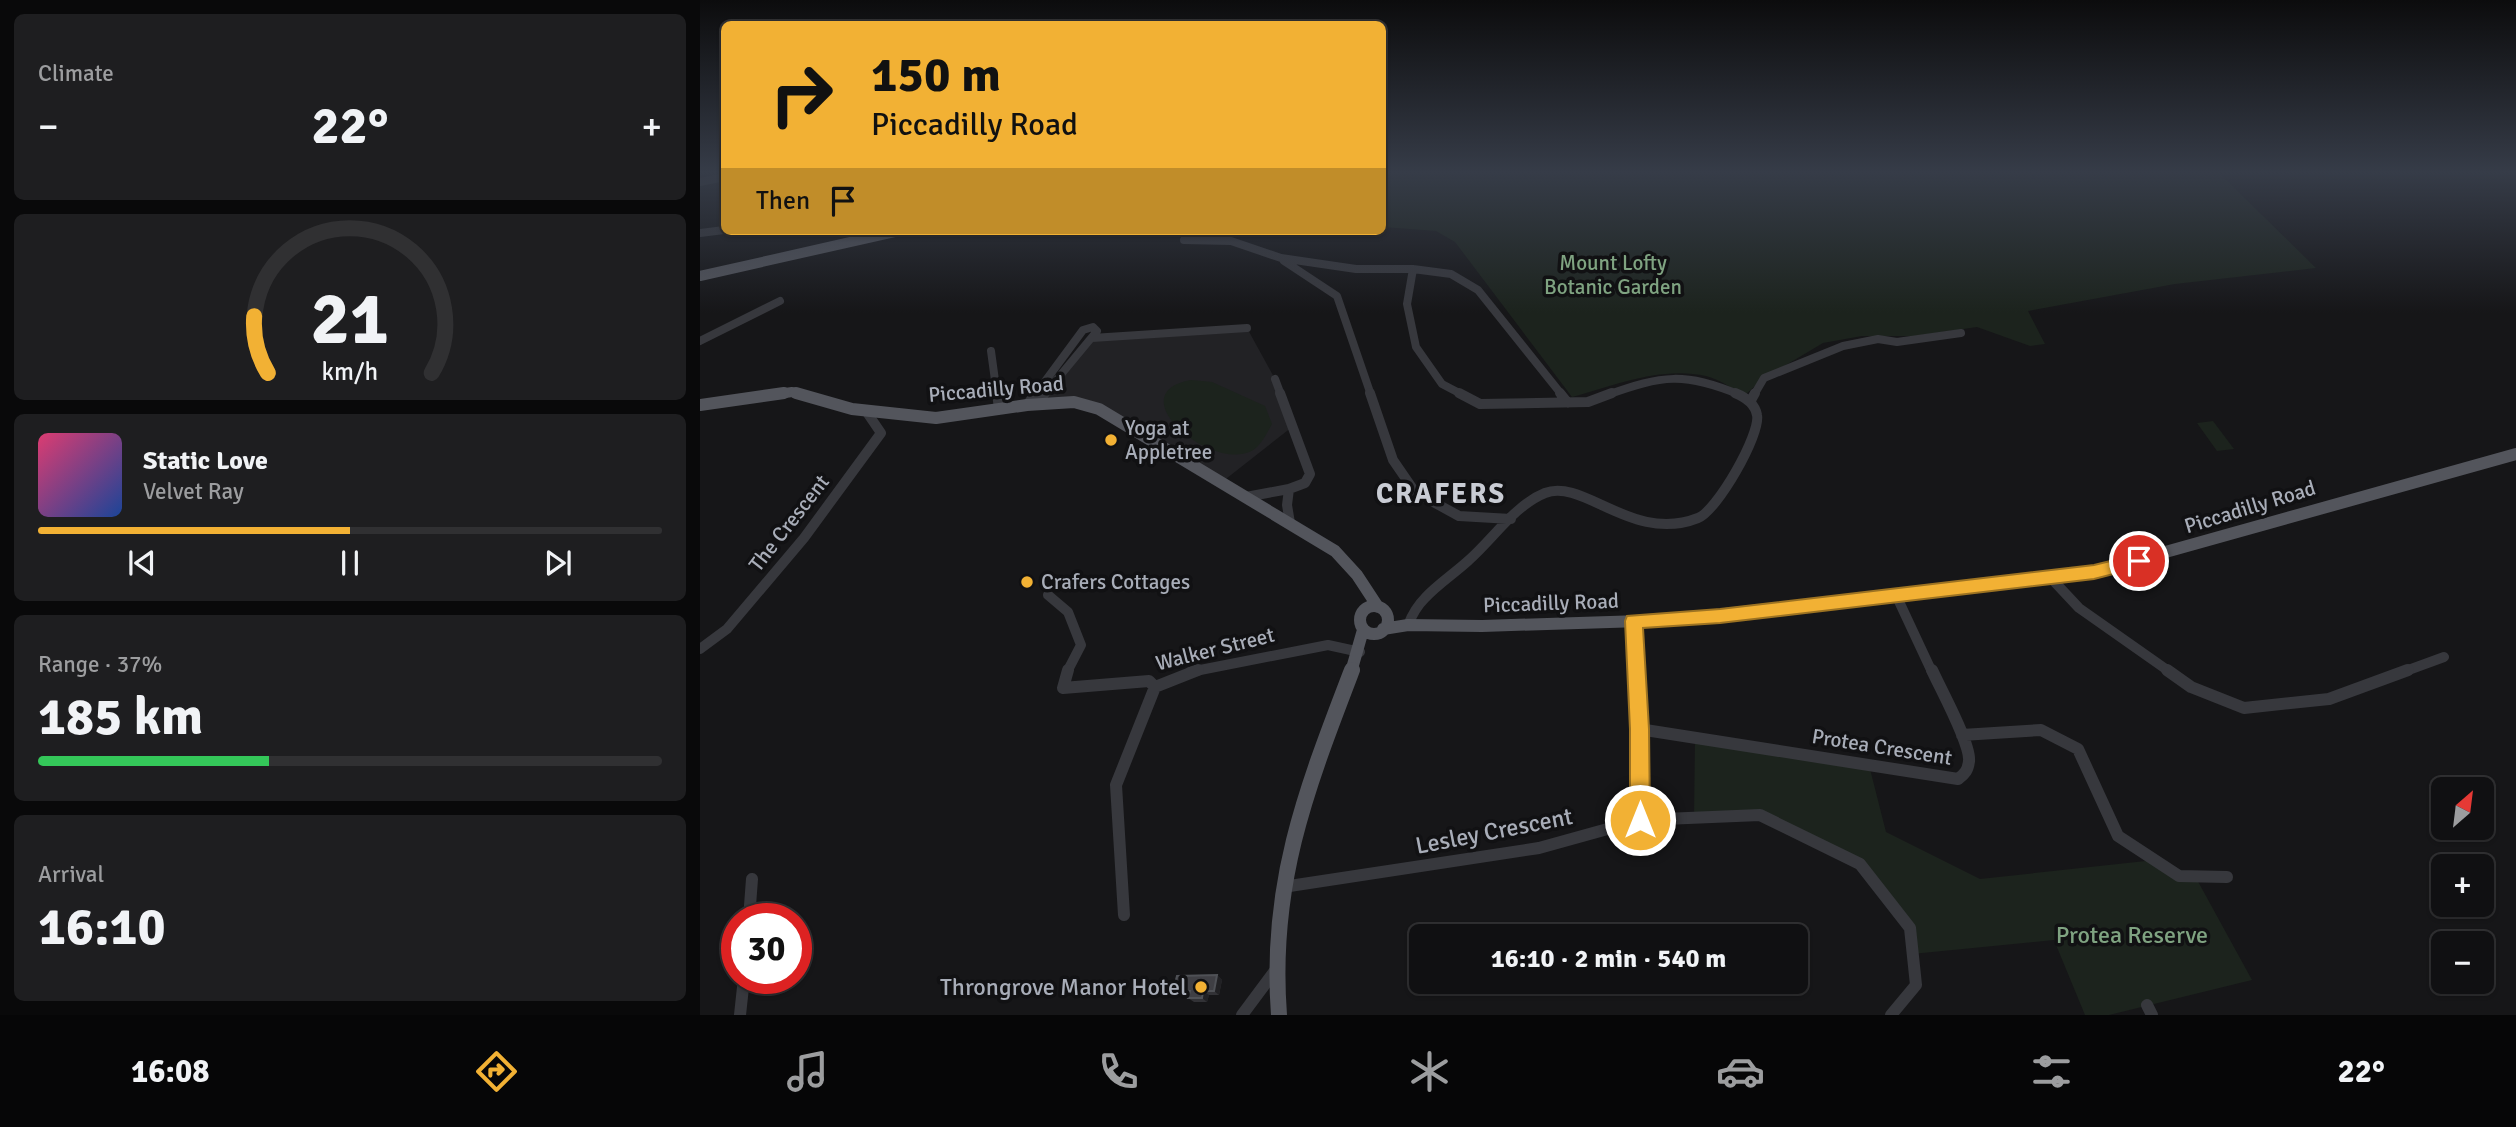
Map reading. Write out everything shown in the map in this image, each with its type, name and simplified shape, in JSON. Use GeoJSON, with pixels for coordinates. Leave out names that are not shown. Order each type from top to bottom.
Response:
{"type":"FeatureCollection","features":[{"type":"Feature","properties":{"kind":"main road"},"geometry":{"type":"LineString","coordinates":[[700,276],[881,235]]}},
{"type":"Feature","properties":{"kind":"main road","name":"Piccadilly Road"},"geometry":{"type":"LineString","coordinates":[[700,405],[792,391],[866,411],[936,418],[1031,404],[1074,402],[1099,409],[1335,551],[1368,590],[1377,609]]}},
{"type":"Feature","properties":{"kind":"main road","name":"Piccadilly Road"},"geometry":{"type":"LineString","coordinates":[[1363,630],[1408,625],[1482,626],[1720,616],[2094,572],[2184,550],[2291,515],[2516,454]]}},
{"type":"Feature","properties":{"kind":"main road"},"geometry":{"type":"LineString","coordinates":[[1377,609],[1408,625]]}},
{"type":"Feature","properties":{"kind":"main road"},"geometry":{"type":"LineString","coordinates":[[1360,652],[1389,620],[1377,609]]}},
{"type":"Feature","properties":{"kind":"main road"},"geometry":{"type":"LineString","coordinates":[[1279,1015],[1277,929],[1282,887],[1304,795],[1325,735],[1360,652],[1363,630],[1359,625],[1359,618],[1377,609]]}},
{"type":"Feature","properties":{"kind":"street"},"geometry":{"type":"LineString","coordinates":[[700,233],[721,230]]}},
{"type":"Feature","properties":{"kind":"street"},"geometry":{"type":"LineString","coordinates":[[1184,240],[1231,241],[1281,258],[1356,269],[1413,269],[1451,274],[1478,290],[1568,403]]}},
{"type":"Feature","properties":{"kind":"street"},"geometry":{"type":"LineString","coordinates":[[1281,258],[1338,296],[1393,460],[1415,492],[1459,516],[1511,519]]}},
{"type":"Feature","properties":{"kind":"street"},"geometry":{"type":"LineString","coordinates":[[1408,625],[1411,615],[1423,598],[1470,560],[1511,519],[1546,492],[1577,494],[1639,522],[1670,524],[1701,517],[1718,502],[1757,426],[1758,413],[1750,402],[1713,384],[1680,378],[1648,380],[1588,402],[1480,404],[1442,384],[1416,347],[1407,304],[1413,269]]}},
{"type":"Feature","properties":{"kind":"street"},"geometry":{"type":"LineString","coordinates":[[700,341],[780,300]]}},
{"type":"Feature","properties":{"kind":"street"},"geometry":{"type":"LineString","coordinates":[[1031,404],[1083,330],[1093,327],[1097,331],[1092,338],[1247,328]]}},
{"type":"Feature","properties":{"kind":"street"},"geometry":{"type":"LineString","coordinates":[[1750,402],[1764,378],[1843,346],[1878,338],[1898,342],[1961,334]]}},
{"type":"Feature","properties":{"kind":"street"},"geometry":{"type":"LineString","coordinates":[[991,351],[999,410]]}},
{"type":"Feature","properties":{"kind":"street"},"geometry":{"type":"LineString","coordinates":[[1246,496],[1289,489],[1305,483],[1310,474],[1275,379]]}},
{"type":"Feature","properties":{"kind":"street","name":"The Crescent"},"geometry":{"type":"LineString","coordinates":[[700,649],[727,629],[787,559],[881,433],[866,411]]}},
{"type":"Feature","properties":{"kind":"street"},"geometry":{"type":"LineString","coordinates":[[1289,489],[1287,505],[1290,523]]}},
{"type":"Feature","properties":{"kind":"street"},"geometry":{"type":"LineString","coordinates":[[2050,577],[2079,608],[2191,687],[2244,708],[2329,699],[2444,657]]}},
{"type":"Feature","properties":{"kind":"street","name":"Walker Street"},"geometry":{"type":"LineString","coordinates":[[1048,595],[1068,612],[1081,645],[1063,681],[1063,688],[1149,681],[1154,687],[1189,672],[1328,645],[1360,652]]}},
{"type":"Feature","properties":{"kind":"street","name":"Protea Crescent"},"geometry":{"type":"LineString","coordinates":[[1639,729],[1958,779],[1966,773],[1970,759],[1962,735],[1896,595]]}},
{"type":"Feature","properties":{"kind":"street"},"geometry":{"type":"LineString","coordinates":[[1634,621],[1640,820]]}},
{"type":"Feature","properties":{"kind":"street"},"geometry":{"type":"LineString","coordinates":[[1124,915],[1116,785],[1154,687]]}},
{"type":"Feature","properties":{"kind":"street"},"geometry":{"type":"LineString","coordinates":[[1962,735],[2041,730],[2078,749],[2118,836],[2179,876],[2227,877]]}},
{"type":"Feature","properties":{"kind":"street","name":"Lesley Crescent"},"geometry":{"type":"LineString","coordinates":[[1282,887],[1539,848],[1640,820],[1760,816],[1860,863],[1910,928],[1916,985],[1891,1015]]}},
{"type":"Feature","properties":{"kind":"street"},"geometry":{"type":"LineString","coordinates":[[750,903],[752,879]]}},
{"type":"Feature","properties":{"kind":"street"},"geometry":{"type":"LineString","coordinates":[[1242,1015],[1277,967]]}},
{"type":"Feature","properties":{"kind":"street"},"geometry":{"type":"LineString","coordinates":[[740,1015],[742,994]]}},
{"type":"Feature","properties":{"kind":"shaded area"},"geometry":{"type":"Polygon","coordinates":[[[1247,328],[1275,379],[1292,427],[1222,482],[1099,409],[1036,404],[1092,338],[1247,328]]]}},
{"type":"Feature","properties":{"kind":"green space","name":"Mount Lofty Botanic Garden"},"geometry":{"type":"Polygon","coordinates":[[[1386,218],[2265,218],[2316,268],[2175,284],[2028,311],[2045,344],[2030,346],[1977,327],[1915,336],[1862,336],[1823,343],[1764,378],[1745,395],[1711,377],[1672,373],[1639,378],[1572,397],[1455,242],[1436,231],[1386,227],[1386,218]]]}},
{"type":"Feature","properties":{"kind":"green space"},"geometry":{"type":"Polygon","coordinates":[[[1191,380],[1212,382],[1265,406],[1272,424],[1257,447],[1241,454],[1221,452],[1200,444],[1182,431],[1169,416],[1164,401],[1170,388],[1191,380]]]}},
{"type":"Feature","properties":{"kind":"green space"},"geometry":{"type":"Polygon","coordinates":[[[2213,421],[2234,449],[2217,451],[2197,423],[2213,421]]]}},
{"type":"Feature","properties":{"kind":"green space","name":"Protea Reserve"},"geometry":{"type":"Polygon","coordinates":[[[1695,738],[1869,765],[1886,832],[1980,879],[2155,860],[2195,876],[2252,980],[2109,1015],[2085,1015],[2054,940],[1912,954],[1910,928],[1860,863],[1760,816],[1694,818],[1695,738]]]}},
{"type":"Feature","properties":{"kind":"building","name":"Throngrove Manor Hotel"},"geometry":{"type":"Polygon","coordinates":[[[1217,975],[1214,991],[1203,991],[1202,998],[1188,998],[1190,991],[1173,991],[1177,976],[1217,975]]]}},
{"type":"Feature","properties":{"kind":"place","name":"Yoga at Appletree"},"geometry":{"type":"Point","coordinates":[1111,440]}},
{"type":"Feature","properties":{"kind":"place","name":"Crafers Cottages"},"geometry":{"type":"Point","coordinates":[1027,582]}},
{"type":"Feature","properties":{"kind":"place","name":"Throngrove Manor Hotel"},"geometry":{"type":"Point","coordinates":[1201,987]}},
{"type":"Feature","properties":{"kind":"district","name":"CRAFERS"},"geometry":{"type":"Point","coordinates":[1441,493]}},
{"type":"Feature","properties":{"kind":"route"},"geometry":{"type":"LineString","coordinates":[[1640,820],[1634,621],[1720,616],[2094,572],[2139,561]]}}]}
